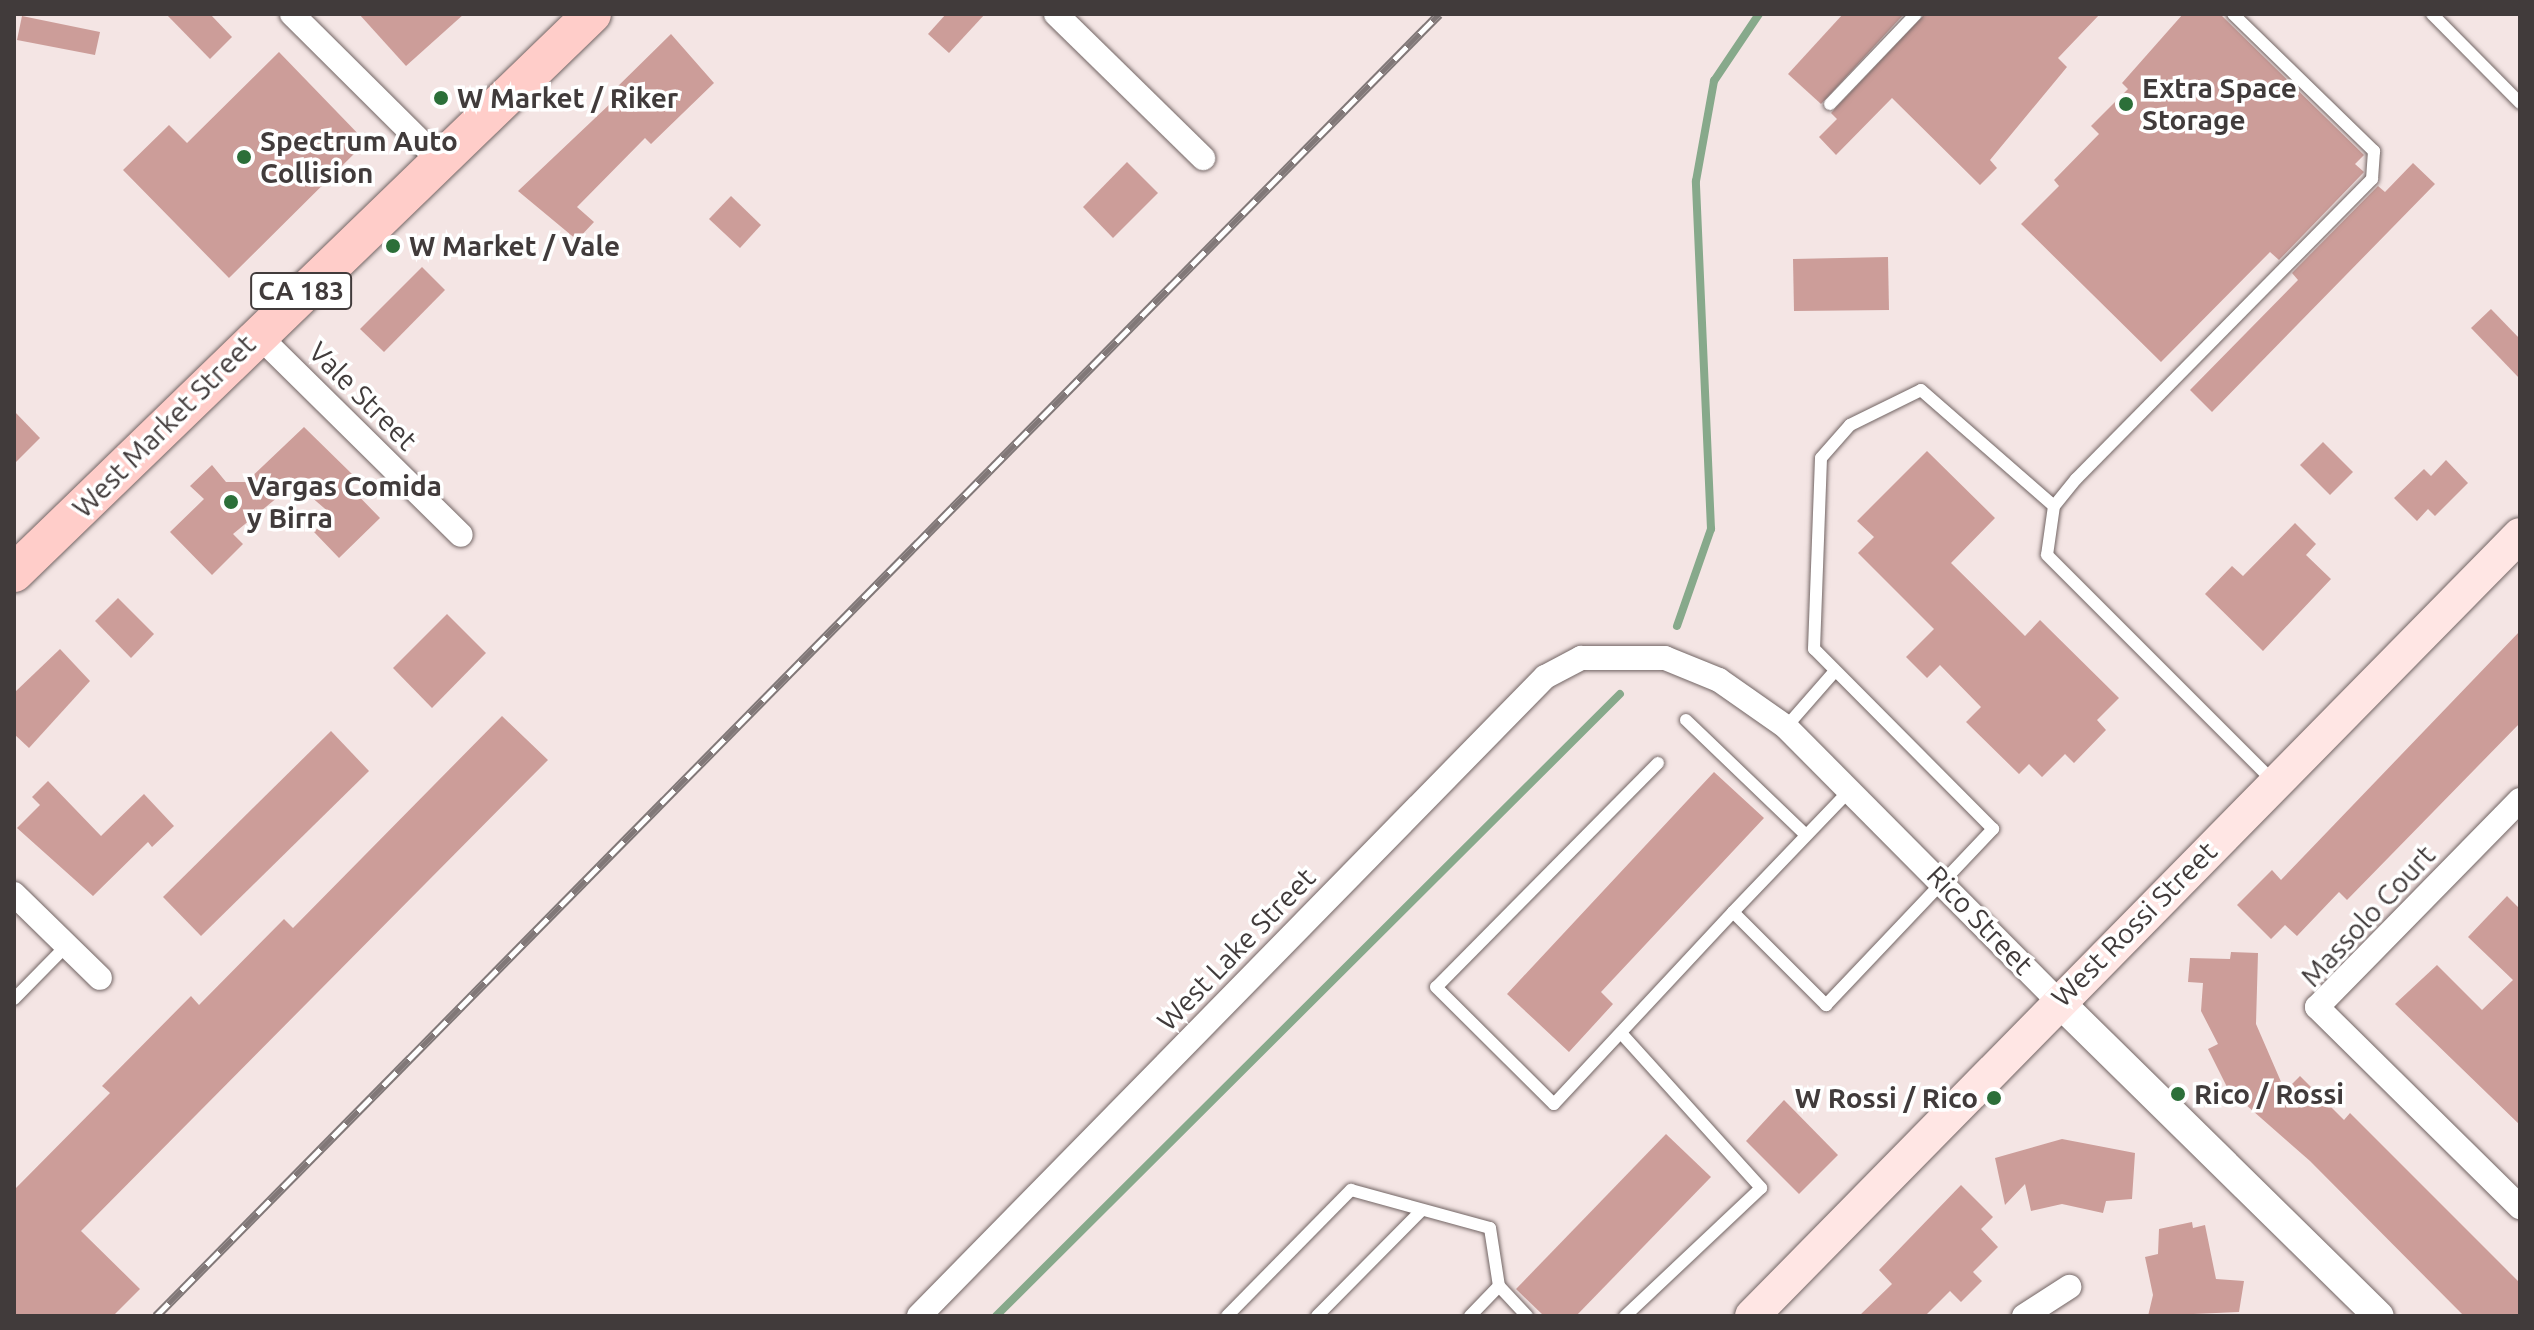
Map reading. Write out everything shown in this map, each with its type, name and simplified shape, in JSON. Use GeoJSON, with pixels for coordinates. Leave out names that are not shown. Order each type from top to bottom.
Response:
{"type":"FeatureCollection","features":[{"type":"Feature","properties":{"kind":"main road","name":"West Market Street"},"geometry":{"type":"LineString","coordinates":[[14,573],[577,19]]}},
{"type":"Feature","properties":{"kind":"main road","name":"West Rossi Street"},"geometry":{"type":"LineString","coordinates":[[1752,1316],[2057,1000],[2520,535]]}},
{"type":"Feature","properties":{"kind":"street"},"geometry":{"type":"LineString","coordinates":[[292,14],[438,159]]}},
{"type":"Feature","properties":{"kind":"street"},"geometry":{"type":"LineString","coordinates":[[1056,14],[1203,158]]}},
{"type":"Feature","properties":{"kind":"street","name":"Vale Street"},"geometry":{"type":"LineString","coordinates":[[257,334],[461,535]]}},
{"type":"Feature","properties":{"kind":"street","name":"Rico Street"},"geometry":{"type":"LineString","coordinates":[[1613,654],[1665,658],[1719,680],[1786,727],[1944,881],[2057,1000],[2379,1316]]}},
{"type":"Feature","properties":{"kind":"street","name":"West Lake Street"},"geometry":{"type":"LineString","coordinates":[[919,1316],[1545,677],[1581,658],[1613,654]]}},
{"type":"Feature","properties":{"kind":"street","name":"Massolo Court"},"geometry":{"type":"LineString","coordinates":[[2515,814],[2317,1007],[2520,1207]]}},
{"type":"Feature","properties":{"kind":"street"},"geometry":{"type":"LineString","coordinates":[[14,894],[100,978]]}},
{"type":"Feature","properties":{"kind":"street"},"geometry":{"type":"LineString","coordinates":[[2024,1316],[2069,1287]]}},
{"type":"Feature","properties":{"kind":"lane"},"geometry":{"type":"LineString","coordinates":[[1830,104],[1916,14]]}},
{"type":"Feature","properties":{"kind":"lane"},"geometry":{"type":"LineString","coordinates":[[2233,14],[2374,151],[2372,179],[2054,506],[2047,531],[2054,567],[2275,784]]}},
{"type":"Feature","properties":{"kind":"lane"},"geometry":{"type":"LineString","coordinates":[[2432,14],[2520,103]]}},
{"type":"Feature","properties":{"kind":"lane"},"geometry":{"type":"LineString","coordinates":[[1733,912],[1826,1005],[1993,829],[1814,649],[1816,484],[1821,458],[1850,425],[1891,400],[1921,390],[1931,394],[2054,506]]}},
{"type":"Feature","properties":{"kind":"lane"},"geometry":{"type":"LineString","coordinates":[[1786,727],[1835,671]]}},
{"type":"Feature","properties":{"kind":"lane"},"geometry":{"type":"LineString","coordinates":[[1686,720],[1804,833]]}},
{"type":"Feature","properties":{"kind":"lane"},"geometry":{"type":"LineString","coordinates":[[1658,763],[1436,987],[1554,1104],[1804,833],[1850,790]]}},
{"type":"Feature","properties":{"kind":"lane"},"geometry":{"type":"LineString","coordinates":[[14,999],[66,946]]}},
{"type":"Feature","properties":{"kind":"lane"},"geometry":{"type":"LineString","coordinates":[[1621,1033],[1761,1188],[1625,1316]]}},
{"type":"Feature","properties":{"kind":"lane"},"geometry":{"type":"LineString","coordinates":[[1227,1316],[1351,1190],[1490,1228],[1499,1286],[1527,1316]]}},
{"type":"Feature","properties":{"kind":"lane"},"geometry":{"type":"LineString","coordinates":[[1317,1316],[1422,1210]]}},
{"type":"Feature","properties":{"kind":"lane"},"geometry":{"type":"LineString","coordinates":[[1470,1316],[1499,1286]]}},
{"type":"Feature","properties":{"kind":"building"},"geometry":{"type":"Polygon","coordinates":[[[166,14],[210,14],[232,37],[210,59],[166,14]]]}},
{"type":"Feature","properties":{"kind":"building"},"geometry":{"type":"Polygon","coordinates":[[[359,14],[464,14],[406,66],[359,14]]]}},
{"type":"Feature","properties":{"kind":"building"},"geometry":{"type":"Polygon","coordinates":[[[946,14],[985,14],[949,53],[928,34],[946,14]]]}},
{"type":"Feature","properties":{"kind":"building"},"geometry":{"type":"Polygon","coordinates":[[[1843,14],[1904,14],[1821,104],[1788,74],[1843,14]]]}},
{"type":"Feature","properties":{"kind":"building"},"geometry":{"type":"Polygon","coordinates":[[[1925,14],[2100,14],[2058,58],[2067,67],[1990,160],[1997,168],[1980,185],[1892,98],[1836,155],[1819,137],[1837,119],[1831,113],[1925,14]]]}},
{"type":"Feature","properties":{"kind":"building"},"geometry":{"type":"Polygon","coordinates":[[[2183,14],[2220,14],[2364,155],[2355,164],[2364,172],[2279,260],[2270,252],[2161,362],[2021,224],[2059,186],[2054,180],[2099,134],[2091,126],[2128,89],[2122,83],[2183,14]]]}},
{"type":"Feature","properties":{"kind":"building"},"geometry":{"type":"Polygon","coordinates":[[[22,16],[100,32],[95,55],[17,40],[22,16]]]}},
{"type":"Feature","properties":{"kind":"building"},"geometry":{"type":"Polygon","coordinates":[[[671,34],[714,83],[651,144],[645,138],[577,207],[594,222],[577,240],[518,191],[611,103],[612,92],[671,34]]]}},
{"type":"Feature","properties":{"kind":"building","name":"Spectrum Auto Collision"},"geometry":{"type":"Polygon","coordinates":[[[279,52],[366,142],[229,278],[123,170],[169,125],[187,143],[279,52]]]}},
{"type":"Feature","properties":{"kind":"building"},"geometry":{"type":"Polygon","coordinates":[[[1127,162],[1158,193],[1113,238],[1083,207],[1127,162]]]}},
{"type":"Feature","properties":{"kind":"building"},"geometry":{"type":"Polygon","coordinates":[[[2413,163],[2435,184],[2212,412],[2190,390],[2298,280],[2292,273],[2378,186],[2385,192],[2413,163]]]}},
{"type":"Feature","properties":{"kind":"building"},"geometry":{"type":"Polygon","coordinates":[[[731,196],[761,225],[740,248],[709,219],[731,196]]]}},
{"type":"Feature","properties":{"kind":"building"},"geometry":{"type":"Polygon","coordinates":[[[1888,257],[1889,310],[1794,311],[1793,259],[1888,257]]]}},
{"type":"Feature","properties":{"kind":"building"},"geometry":{"type":"Polygon","coordinates":[[[422,267],[445,290],[384,352],[360,329],[422,267]]]}},
{"type":"Feature","properties":{"kind":"building"},"geometry":{"type":"Polygon","coordinates":[[[2491,309],[2520,339],[2520,379],[2471,328],[2491,309]]]}},
{"type":"Feature","properties":{"kind":"building"},"geometry":{"type":"Polygon","coordinates":[[[14,411],[40,438],[14,464],[14,411]]]}},
{"type":"Feature","properties":{"kind":"building"},"geometry":{"type":"Polygon","coordinates":[[[304,427],[353,475],[345,482],[380,518],[339,558],[314,532],[331,514],[295,483],[233,534],[243,544],[212,575],[170,532],[204,499],[190,486],[212,465],[226,482],[246,482],[304,427]]]}},
{"type":"Feature","properties":{"kind":"building"},"geometry":{"type":"Polygon","coordinates":[[[2323,442],[2353,472],[2330,495],[2300,465],[2323,442]]]}},
{"type":"Feature","properties":{"kind":"building"},"geometry":{"type":"Polygon","coordinates":[[[1927,451],[1995,518],[1951,563],[2025,636],[2040,620],[2119,698],[2097,720],[2106,730],[2074,763],[2065,754],[2042,777],[2029,764],[2019,774],[1966,722],[1981,707],[1940,665],[1927,678],[1906,657],[1934,629],[1858,553],[1874,537],[1857,521],[1927,451]]]}},
{"type":"Feature","properties":{"kind":"building"},"geometry":{"type":"Polygon","coordinates":[[[2446,460],[2468,483],[2435,516],[2428,509],[2417,521],[2394,498],[2424,469],[2431,476],[2446,460]]]}},
{"type":"Feature","properties":{"kind":"building"},"geometry":{"type":"Polygon","coordinates":[[[2295,523],[2316,544],[2306,555],[2331,579],[2263,651],[2205,594],[2232,566],[2243,576],[2295,523]]]}},
{"type":"Feature","properties":{"kind":"building"},"geometry":{"type":"Polygon","coordinates":[[[118,598],[154,634],[131,658],[95,621],[118,598]]]}},
{"type":"Feature","properties":{"kind":"building"},"geometry":{"type":"Polygon","coordinates":[[[447,614],[486,653],[432,708],[393,668],[447,614]]]}},
{"type":"Feature","properties":{"kind":"building"},"geometry":{"type":"Polygon","coordinates":[[[2520,631],[2520,723],[2347,900],[2339,892],[2297,936],[2285,925],[2271,939],[2237,905],[2272,870],[2281,880],[2520,631]]]}},
{"type":"Feature","properties":{"kind":"building"},"geometry":{"type":"Polygon","coordinates":[[[60,649],[90,681],[29,748],[14,734],[14,693],[60,649]]]}},
{"type":"Feature","properties":{"kind":"building"},"geometry":{"type":"Polygon","coordinates":[[[502,716],[548,760],[81,1231],[140,1289],[113,1316],[14,1316],[14,1190],[110,1093],[102,1086],[191,996],[199,1005],[284,919],[293,928],[502,716]]]}},
{"type":"Feature","properties":{"kind":"building"},"geometry":{"type":"Polygon","coordinates":[[[331,731],[369,771],[201,936],[163,897],[331,731]]]}},
{"type":"Feature","properties":{"kind":"building"},"geometry":{"type":"Polygon","coordinates":[[[1714,772],[1764,818],[1601,992],[1613,1004],[1569,1052],[1507,994],[1714,772]]]}},
{"type":"Feature","properties":{"kind":"building"},"geometry":{"type":"Polygon","coordinates":[[[48,781],[101,836],[144,794],[174,826],[152,847],[148,842],[93,896],[17,828],[40,805],[32,797],[48,781]]]}},
{"type":"Feature","properties":{"kind":"building"},"geometry":{"type":"Polygon","coordinates":[[[2507,896],[2520,909],[2520,1125],[2395,1004],[2437,965],[2482,1010],[2513,980],[2468,937],[2507,896]]]}},
{"type":"Feature","properties":{"kind":"building"},"geometry":{"type":"Polygon","coordinates":[[[2231,952],[2258,953],[2256,1024],[2285,1091],[2300,1076],[2344,1120],[2350,1113],[2520,1283],[2520,1316],[2464,1316],[2310,1161],[2228,1089],[2208,1049],[2218,1044],[2201,1011],[2203,983],[2188,982],[2190,958],[2230,959],[2231,952]]]}},
{"type":"Feature","properties":{"kind":"building"},"geometry":{"type":"Polygon","coordinates":[[[1784,1100],[1838,1155],[1799,1194],[1746,1141],[1784,1100]]]}},
{"type":"Feature","properties":{"kind":"building"},"geometry":{"type":"Polygon","coordinates":[[[1666,1134],[1711,1177],[1576,1316],[1544,1316],[1516,1289],[1666,1134]]]}},
{"type":"Feature","properties":{"kind":"building"},"geometry":{"type":"Polygon","coordinates":[[[2062,1139],[2135,1153],[2132,1199],[2106,1201],[2103,1213],[2062,1204],[2031,1211],[2025,1184],[2005,1205],[1995,1158],[2062,1139]]]}},
{"type":"Feature","properties":{"kind":"building"},"geometry":{"type":"Polygon","coordinates":[[[1961,1185],[1993,1217],[1981,1229],[1998,1247],[1973,1272],[1982,1281],[1961,1302],[1950,1291],[1925,1316],[1859,1316],[1892,1284],[1879,1270],[1961,1185]]]}},
{"type":"Feature","properties":{"kind":"building"},"geometry":{"type":"Polygon","coordinates":[[[2192,1222],[2193,1228],[2205,1225],[2216,1279],[2244,1281],[2239,1312],[2148,1316],[2153,1295],[2145,1257],[2158,1254],[2159,1229],[2192,1222]]]}},
{"type":"Feature","properties":{"kind":"waterway"},"geometry":{"type":"LineString","coordinates":[[1677,626],[1711,529],[1696,181],[1714,81],[1759,14]]}},
{"type":"Feature","properties":{"kind":"waterway"},"geometry":{"type":"LineString","coordinates":[[996,1316],[1620,694]]}},
{"type":"Feature","properties":{"kind":"railway"},"geometry":{"type":"LineString","coordinates":[[156,1316],[1439,14]]}},
{"type":"Feature","properties":{"kind":"place","name":"W Market / Riker"},"geometry":{"type":"Point","coordinates":[441,98]}},
{"type":"Feature","properties":{"kind":"place","name":"Extra Space Storage"},"geometry":{"type":"Point","coordinates":[2126,104]}},
{"type":"Feature","properties":{"kind":"place","name":"Spectrum Auto Collision"},"geometry":{"type":"Point","coordinates":[244,157]}},
{"type":"Feature","properties":{"kind":"place","name":"W Market / Vale"},"geometry":{"type":"Point","coordinates":[393,246]}},
{"type":"Feature","properties":{"kind":"place","name":"Vargas Comida y Birra"},"geometry":{"type":"Point","coordinates":[231,502]}},
{"type":"Feature","properties":{"kind":"place","name":"Rico / Rossi"},"geometry":{"type":"Point","coordinates":[2178,1094]}},
{"type":"Feature","properties":{"kind":"place","name":"W Rossi / Rico"},"geometry":{"type":"Point","coordinates":[1994,1098]}}]}
